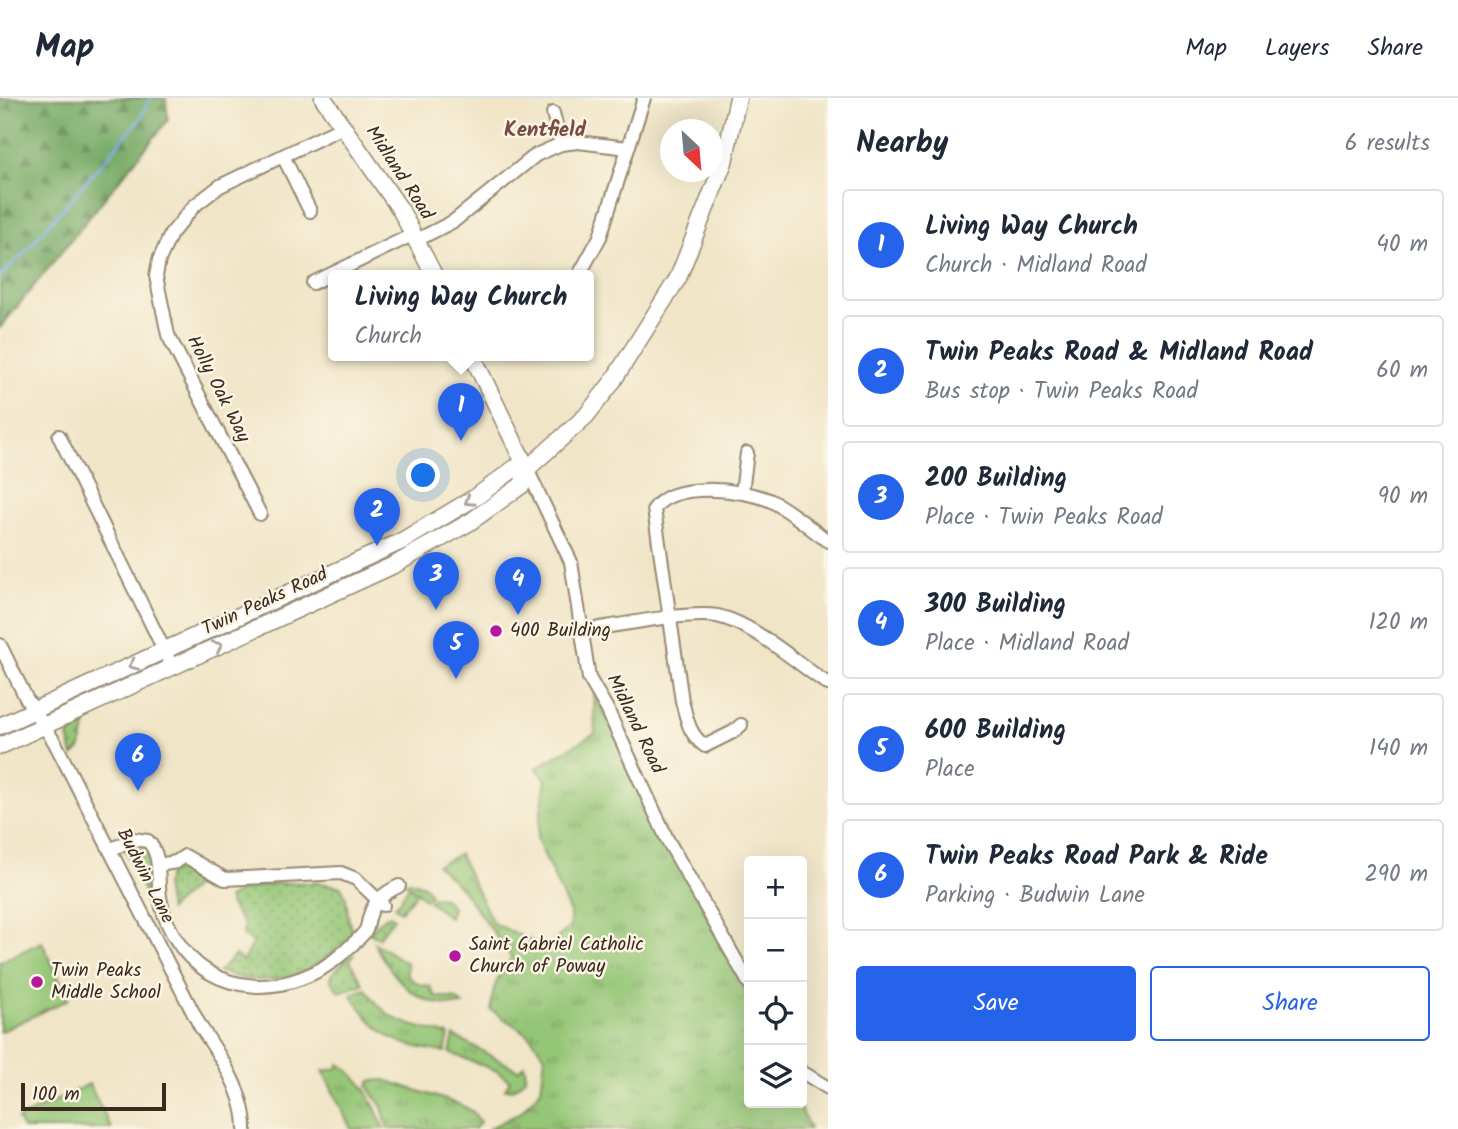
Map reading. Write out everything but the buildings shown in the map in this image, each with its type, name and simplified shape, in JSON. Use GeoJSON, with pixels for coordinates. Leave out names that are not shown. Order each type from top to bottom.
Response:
{"type":"FeatureCollection","features":[{"type":"Feature","properties":{"kind":"main road","name":"Midland Road"},"geometry":{"type":"LineString","coordinates":[[323,98],[400,209],[432,270]]}},
{"type":"Feature","properties":{"kind":"main road","name":"Twin Peaks Road"},"geometry":{"type":"LineString","coordinates":[[0,746],[434,544],[520,487],[527,469],[586,416],[611,384],[654,320],[678,278],[703,221],[724,162],[738,98]]}},
{"type":"Feature","properties":{"kind":"main road","name":"Midland Road"},"geometry":{"type":"LineString","coordinates":[[475,361],[527,469]]}},
{"type":"Feature","properties":{"kind":"main road","name":"Twin Peaks Road"},"geometry":{"type":"LineString","coordinates":[[0,726],[402,541],[476,497],[515,468],[527,469]]}},
{"type":"Feature","properties":{"kind":"street"},"geometry":{"type":"LineString","coordinates":[[582,270],[600,237],[644,98]]}},
{"type":"Feature","properties":{"kind":"street"},"geometry":{"type":"LineString","coordinates":[[553,113],[561,144]]}},
{"type":"Feature","properties":{"kind":"street","name":"Holly Oak Way"},"geometry":{"type":"LineString","coordinates":[[260,514],[168,335],[156,276],[159,260],[171,234],[194,206],[220,186],[343,127]]}},
{"type":"Feature","properties":{"kind":"street"},"geometry":{"type":"LineString","coordinates":[[342,270],[454,221],[520,165],[561,144],[597,143],[628,148]]}},
{"type":"Feature","properties":{"kind":"street"},"geometry":{"type":"LineString","coordinates":[[283,156],[310,211]]}},
{"type":"Feature","properties":{"kind":"street"},"geometry":{"type":"LineString","coordinates":[[313,283],[328,276]]}},
{"type":"Feature","properties":{"kind":"street"},"geometry":{"type":"LineString","coordinates":[[59,436],[173,667]]}},
{"type":"Feature","properties":{"kind":"street"},"geometry":{"type":"LineString","coordinates":[[742,492],[747,453]]}},
{"type":"Feature","properties":{"kind":"street","name":"Midland Road"},"geometry":{"type":"LineString","coordinates":[[527,469],[571,562],[589,678],[607,709],[667,839],[748,982]]}},
{"type":"Feature","properties":{"kind":"street"},"geometry":{"type":"LineString","coordinates":[[741,725],[733,733],[705,746],[696,740],[689,728],[654,509],[666,498],[683,493],[742,492],[770,501],[828,541]]}},
{"type":"Feature","properties":{"kind":"street"},"geometry":{"type":"LineString","coordinates":[[582,631],[670,619],[717,616],[740,624],[828,684]]}},
{"type":"Feature","properties":{"kind":"street","name":"Budwin Lane"},"geometry":{"type":"LineString","coordinates":[[0,645],[201,1026],[220,1056],[242,1108],[245,1129]]}},
{"type":"Feature","properties":{"kind":"street"},"geometry":{"type":"LineString","coordinates":[[110,850],[133,839],[143,839],[155,851],[160,896],[168,927],[187,954],[219,978],[255,987],[291,984],[316,973],[366,930],[370,914],[399,886]]}},
{"type":"Feature","properties":{"kind":"street"},"geometry":{"type":"LineString","coordinates":[[158,865],[176,862],[184,856],[225,879],[341,873],[356,879],[380,903]]}},
{"type":"Feature","properties":{"kind":"street"},"geometry":{"type":"LineString","coordinates":[[807,1075],[828,1088]]}},
{"type":"Feature","properties":{"kind":"green space"},"geometry":{"type":"Polygon","coordinates":[[[0,98],[166,98],[168,120],[0,328],[0,98]]]}},
{"type":"Feature","properties":{"kind":"green space"},"geometry":{"type":"Polygon","coordinates":[[[594,693],[744,987],[744,1108],[800,1108],[810,1129],[488,1129],[520,1113],[541,1090],[545,1056],[529,1035],[491,1010],[497,982],[512,958],[461,888],[437,865],[459,854],[493,923],[540,945],[549,945],[570,927],[570,913],[537,839],[546,779],[536,768],[595,733],[594,693]]]}},
{"type":"Feature","properties":{"kind":"green space"},"geometry":{"type":"Polygon","coordinates":[[[86,723],[81,748],[73,756],[68,736],[86,723]]]}},
{"type":"Feature","properties":{"kind":"green space"},"geometry":{"type":"Polygon","coordinates":[[[135,847],[145,849],[150,857],[154,896],[148,900],[125,850],[135,847]]]}},
{"type":"Feature","properties":{"kind":"green space"},"geometry":{"type":"Polygon","coordinates":[[[194,866],[211,875],[210,884],[203,886],[190,868],[194,866]]]}},
{"type":"Feature","properties":{"kind":"green space"},"geometry":{"type":"Polygon","coordinates":[[[181,868],[196,885],[169,910],[165,885],[169,874],[181,868]]]}},
{"type":"Feature","properties":{"kind":"green space"},"geometry":{"type":"Polygon","coordinates":[[[410,881],[426,887],[430,895],[426,900],[405,882],[410,881]]]}},
{"type":"Feature","properties":{"kind":"green space"},"geometry":{"type":"Polygon","coordinates":[[[320,883],[341,887],[346,897],[353,934],[338,948],[323,960],[292,976],[258,980],[219,972],[235,955],[243,961],[253,942],[243,936],[244,924],[231,907],[228,898],[261,886],[320,883]]]}},
{"type":"Feature","properties":{"kind":"green space"},"geometry":{"type":"Polygon","coordinates":[[[409,886],[417,892],[401,911],[395,907],[409,886]]]}},
{"type":"Feature","properties":{"kind":"green space"},"geometry":{"type":"Polygon","coordinates":[[[433,897],[444,898],[452,907],[449,917],[429,902],[433,897]]]}},
{"type":"Feature","properties":{"kind":"green space"},"geometry":{"type":"Polygon","coordinates":[[[390,915],[394,918],[378,938],[369,933],[382,919],[390,915]]]}},
{"type":"Feature","properties":{"kind":"green space"},"geometry":{"type":"Polygon","coordinates":[[[42,942],[69,999],[0,1032],[0,962],[42,942]]]}},
{"type":"Feature","properties":{"kind":"green space"},"geometry":{"type":"Polygon","coordinates":[[[375,943],[407,963],[407,976],[420,985],[430,986],[435,996],[456,999],[463,1005],[431,1002],[413,993],[391,970],[375,943]]]}},
{"type":"Feature","properties":{"kind":"green space"},"geometry":{"type":"Polygon","coordinates":[[[350,955],[354,955],[350,960],[363,984],[339,992],[331,981],[331,975],[350,955]]]}},
{"type":"Feature","properties":{"kind":"green space"},"geometry":{"type":"Polygon","coordinates":[[[366,989],[384,1010],[402,1022],[449,1035],[445,1052],[400,1042],[379,1029],[351,994],[366,989]]]}},
{"type":"Feature","properties":{"kind":"green space"},"geometry":{"type":"Polygon","coordinates":[[[454,1036],[518,1070],[524,1065],[525,1076],[520,1085],[505,1089],[510,1081],[497,1071],[450,1053],[454,1036]]]}},
{"type":"Feature","properties":{"kind":"green space"},"geometry":{"type":"Polygon","coordinates":[[[339,1064],[362,1084],[384,1129],[351,1129],[323,1071],[336,1069],[339,1064]]]}},
{"type":"Feature","properties":{"kind":"green space"},"geometry":{"type":"Polygon","coordinates":[[[385,1080],[461,1105],[473,1112],[480,1122],[475,1129],[388,1129],[382,1107],[368,1086],[371,1081],[385,1080]]]}},
{"type":"Feature","properties":{"kind":"green space"},"geometry":{"type":"Polygon","coordinates":[[[89,1084],[112,1129],[23,1129],[18,1119],[89,1084]]]}},
{"type":"Feature","properties":{"kind":"waterway"},"geometry":{"type":"LineString","coordinates":[[0,276],[25,252],[141,118],[151,98]]}},
{"type":"Feature","properties":{"kind":"place","name":"Living Way Church"},"geometry":{"type":"Point","coordinates":[461,441]}},
{"type":"Feature","properties":{"kind":"place","name":"Twin Peaks Road & Midland Road"},"geometry":{"type":"Point","coordinates":[377,546]}},
{"type":"Feature","properties":{"kind":"place","name":"200 Building"},"geometry":{"type":"Point","coordinates":[436,610]}},
{"type":"Feature","properties":{"kind":"place","name":"300 Building"},"geometry":{"type":"Point","coordinates":[518,615]}},
{"type":"Feature","properties":{"kind":"place","name":"400 Building"},"geometry":{"type":"Point","coordinates":[496,631]}},
{"type":"Feature","properties":{"kind":"place","name":"600 Building"},"geometry":{"type":"Point","coordinates":[456,679]}},
{"type":"Feature","properties":{"kind":"place","name":"Twin Peaks Road Park & Ride"},"geometry":{"type":"Point","coordinates":[138,791]}},
{"type":"Feature","properties":{"kind":"place","name":"Saint Gabriel Catholic Church of Poway"},"geometry":{"type":"Point","coordinates":[455,956]}},
{"type":"Feature","properties":{"kind":"place","name":"Twin Peaks Middle School"},"geometry":{"type":"Point","coordinates":[37,982]}},
{"type":"Feature","properties":{"kind":"district","name":"Kentfield"},"geometry":{"type":"Point","coordinates":[545,130]}}]}
